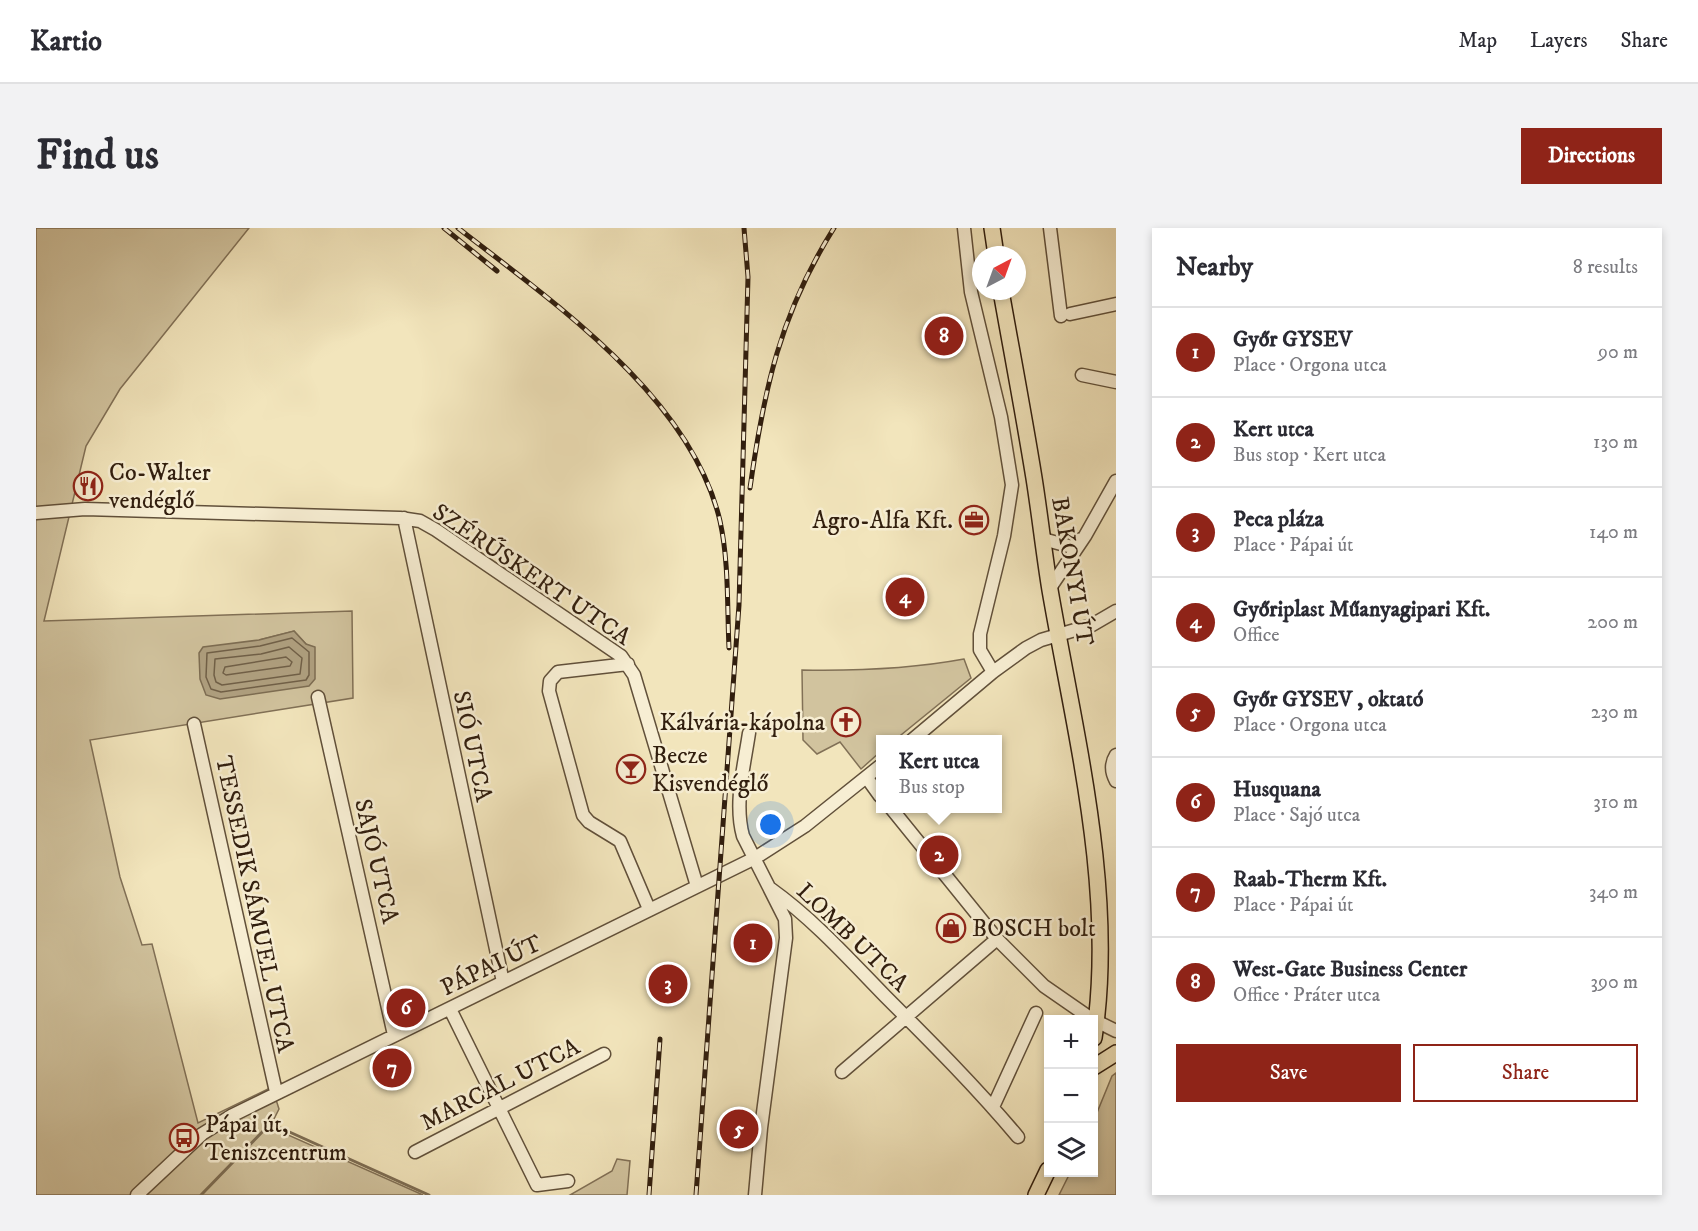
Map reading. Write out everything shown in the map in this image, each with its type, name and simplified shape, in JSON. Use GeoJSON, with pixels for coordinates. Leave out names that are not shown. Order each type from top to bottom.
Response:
{"type":"FeatureCollection","features":[{"type":"Feature","properties":{"kind":"main road"},"geometry":{"type":"LineString","coordinates":[[992,228],[995,246]]}},
{"type":"Feature","properties":{"kind":"main road","name":"BAKONYI ÚT"},"geometry":{"type":"LineString","coordinates":[[1003,300],[1050,588],[1081,742],[1099,879],[1103,951],[1096,1015]]}},
{"type":"Feature","properties":{"kind":"main road"},"geometry":{"type":"LineString","coordinates":[[1098,1064],[1116,1053]]}},
{"type":"Feature","properties":{"kind":"main road"},"geometry":{"type":"LineString","coordinates":[[1036,1195],[1045,1177]]}},
{"type":"Feature","properties":{"kind":"street"},"geometry":{"type":"LineString","coordinates":[[964,228],[971,292],[1001,417],[1012,486],[1004,536],[980,634],[980,650],[993,672]]}},
{"type":"Feature","properties":{"kind":"street"},"geometry":{"type":"LineString","coordinates":[[1050,228],[1065,315],[1116,304]]}},
{"type":"Feature","properties":{"kind":"street"},"geometry":{"type":"LineString","coordinates":[[1082,375],[1116,382]]}},
{"type":"Feature","properties":{"kind":"street"},"geometry":{"type":"LineString","coordinates":[[1050,588],[1085,536],[1116,481]]}},
{"type":"Feature","properties":{"kind":"street","name":"SZÉRŰSKERT UTCA"},"geometry":{"type":"LineString","coordinates":[[36,513],[85,509],[404,518],[420,521],[436,530],[621,656],[628,664],[634,675],[697,886]]}},
{"type":"Feature","properties":{"kind":"street","name":"SIÓ UTCA"},"geometry":{"type":"LineString","coordinates":[[404,518],[503,982]]}},
{"type":"Feature","properties":{"kind":"street"},"geometry":{"type":"LineString","coordinates":[[1043,539],[1072,547],[1085,536]]}},
{"type":"Feature","properties":{"kind":"street"},"geometry":{"type":"LineString","coordinates":[[918,735],[993,672],[1034,644],[1092,625],[1116,611]]}},
{"type":"Feature","properties":{"kind":"street"},"geometry":{"type":"LineString","coordinates":[[628,664],[558,672],[550,681],[549,691],[584,815],[589,822],[620,841],[649,909]]}},
{"type":"Feature","properties":{"kind":"street","name":"SAJÓ UTCA"},"geometry":{"type":"LineString","coordinates":[[318,697],[394,1035]]}},
{"type":"Feature","properties":{"kind":"street","name":"TESSEDIK SÁMUEL UTCA"},"geometry":{"type":"LineString","coordinates":[[194,724],[276,1092]]}},
{"type":"Feature","properties":{"kind":"street","name":"LOMB UTCA"},"geometry":{"type":"LineString","coordinates":[[749,734],[739,806],[739,823],[742,836],[770,889],[793,905],[906,1017],[993,1107],[1018,1137]]}},
{"type":"Feature","properties":{"kind":"street"},"geometry":{"type":"LineString","coordinates":[[1116,754],[1112,761],[1116,781]]}},
{"type":"Feature","properties":{"kind":"street","name":"PÁPAI ÚT"},"geometry":{"type":"LineString","coordinates":[[136,1195],[202,1134],[276,1092],[450,1009],[649,909],[720,877],[785,841],[876,770]]}},
{"type":"Feature","properties":{"kind":"street"},"geometry":{"type":"LineString","coordinates":[[867,778],[876,790]]}},
{"type":"Feature","properties":{"kind":"street"},"geometry":{"type":"LineString","coordinates":[[895,813],[997,939],[1044,986],[1088,1015]]}},
{"type":"Feature","properties":{"kind":"street"},"geometry":{"type":"LineString","coordinates":[[755,1195],[761,1128],[786,938],[785,919],[770,889]]}},
{"type":"Feature","properties":{"kind":"street"},"geometry":{"type":"LineString","coordinates":[[842,1072],[997,939]]}},
{"type":"Feature","properties":{"kind":"street"},"geometry":{"type":"LineString","coordinates":[[450,1009],[537,1185],[568,1181]]}},
{"type":"Feature","properties":{"kind":"street"},"geometry":{"type":"LineString","coordinates":[[993,1107],[1036,1013]]}},
{"type":"Feature","properties":{"kind":"street"},"geometry":{"type":"LineString","coordinates":[[1098,1021],[1116,1030]]}},
{"type":"Feature","properties":{"kind":"street","name":"MARCAL UTCA"},"geometry":{"type":"LineString","coordinates":[[415,1152],[501,1110],[604,1054]]}},
{"type":"Feature","properties":{"kind":"shaded area"},"geometry":{"type":"Polygon","coordinates":[[[36,228],[249,228],[120,389],[86,446],[44,621],[352,611],[353,698],[90,740],[120,877],[142,945],[152,944],[198,1123],[272,1087],[279,1109],[270,1127],[423,1195],[36,1195],[36,228]],[[294,631],[259,640],[306,644],[294,631]]]}},
{"type":"Feature","properties":{"kind":"shaded area"},"geometry":{"type":"Polygon","coordinates":[[[964,659],[971,678],[901,735],[876,735],[876,756],[861,769],[840,742],[817,754],[803,740],[802,670],[883,669],[964,659]]]}},
{"type":"Feature","properties":{"kind":"shaded area"},"geometry":{"type":"Polygon","coordinates":[[[1116,1073],[1116,1195],[1059,1195],[1068,1177],[1098,1177],[1098,1110],[1112,1076],[1116,1073]]]}},
{"type":"Feature","properties":{"kind":"shaded area"},"geometry":{"type":"Polygon","coordinates":[[[617,1159],[630,1161],[627,1195],[570,1195],[612,1171],[617,1159]]]}},
{"type":"Feature","properties":{"kind":"water"},"geometry":{"type":"Polygon","coordinates":[[[294,631],[306,644],[315,647],[315,679],[309,686],[220,699],[206,695],[200,679],[199,653],[203,647],[259,640],[294,631]]]}},
{"type":"Feature","properties":{"kind":"waterway"},"geometry":{"type":"LineString","coordinates":[[201,1195],[269,1125],[274,1125],[429,1195]]}},
{"type":"Feature","properties":{"kind":"railway"},"geometry":{"type":"LineString","coordinates":[[444,228],[497,271]]}},
{"type":"Feature","properties":{"kind":"railway"},"geometry":{"type":"LineString","coordinates":[[458,228],[535,288],[614,356],[650,394],[680,433],[704,476],[720,521],[726,568],[729,648]]}},
{"type":"Feature","properties":{"kind":"railway"},"geometry":{"type":"LineString","coordinates":[[696,1195],[739,605],[748,277],[744,228]]}},
{"type":"Feature","properties":{"kind":"railway"},"geometry":{"type":"LineString","coordinates":[[750,488],[768,385],[787,322],[815,260],[834,228]]}},
{"type":"Feature","properties":{"kind":"railway"},"geometry":{"type":"LineString","coordinates":[[649,1195],[660,1039]]}},
{"type":"Feature","properties":{"kind":"place","name":"West-Gate Business Center"},"geometry":{"type":"Point","coordinates":[944,336]}},
{"type":"Feature","properties":{"kind":"place","name":"Co-Walter vendéglő"},"geometry":{"type":"Point","coordinates":[88,486]}},
{"type":"Feature","properties":{"kind":"place","name":"Agro-Alfa Kft."},"geometry":{"type":"Point","coordinates":[974,520]}},
{"type":"Feature","properties":{"kind":"place","name":"Győriplast Műanyagipari Kft."},"geometry":{"type":"Point","coordinates":[905,597]}},
{"type":"Feature","properties":{"kind":"place","name":"Kálvária-kápolna"},"geometry":{"type":"Point","coordinates":[846,722]}},
{"type":"Feature","properties":{"kind":"place","name":"Becze Kisvendéglő"},"geometry":{"type":"Point","coordinates":[631,769]}},
{"type":"Feature","properties":{"kind":"place","name":"Kert utca"},"geometry":{"type":"Point","coordinates":[939,855]}},
{"type":"Feature","properties":{"kind":"place","name":"BOSCH bolt"},"geometry":{"type":"Point","coordinates":[951,928]}},
{"type":"Feature","properties":{"kind":"place","name":"Győr GYSEV"},"geometry":{"type":"Point","coordinates":[753,943]}},
{"type":"Feature","properties":{"kind":"place","name":"Peca pláza"},"geometry":{"type":"Point","coordinates":[668,984]}},
{"type":"Feature","properties":{"kind":"place","name":"Husquana"},"geometry":{"type":"Point","coordinates":[406,1008]}},
{"type":"Feature","properties":{"kind":"place","name":"Raab-Therm Kft."},"geometry":{"type":"Point","coordinates":[392,1068]}},
{"type":"Feature","properties":{"kind":"place","name":"Győr GYSEV , oktató"},"geometry":{"type":"Point","coordinates":[739,1129]}},
{"type":"Feature","properties":{"kind":"place","name":"Pápai út, Teniszcentrum"},"geometry":{"type":"Point","coordinates":[184,1138]}}]}
